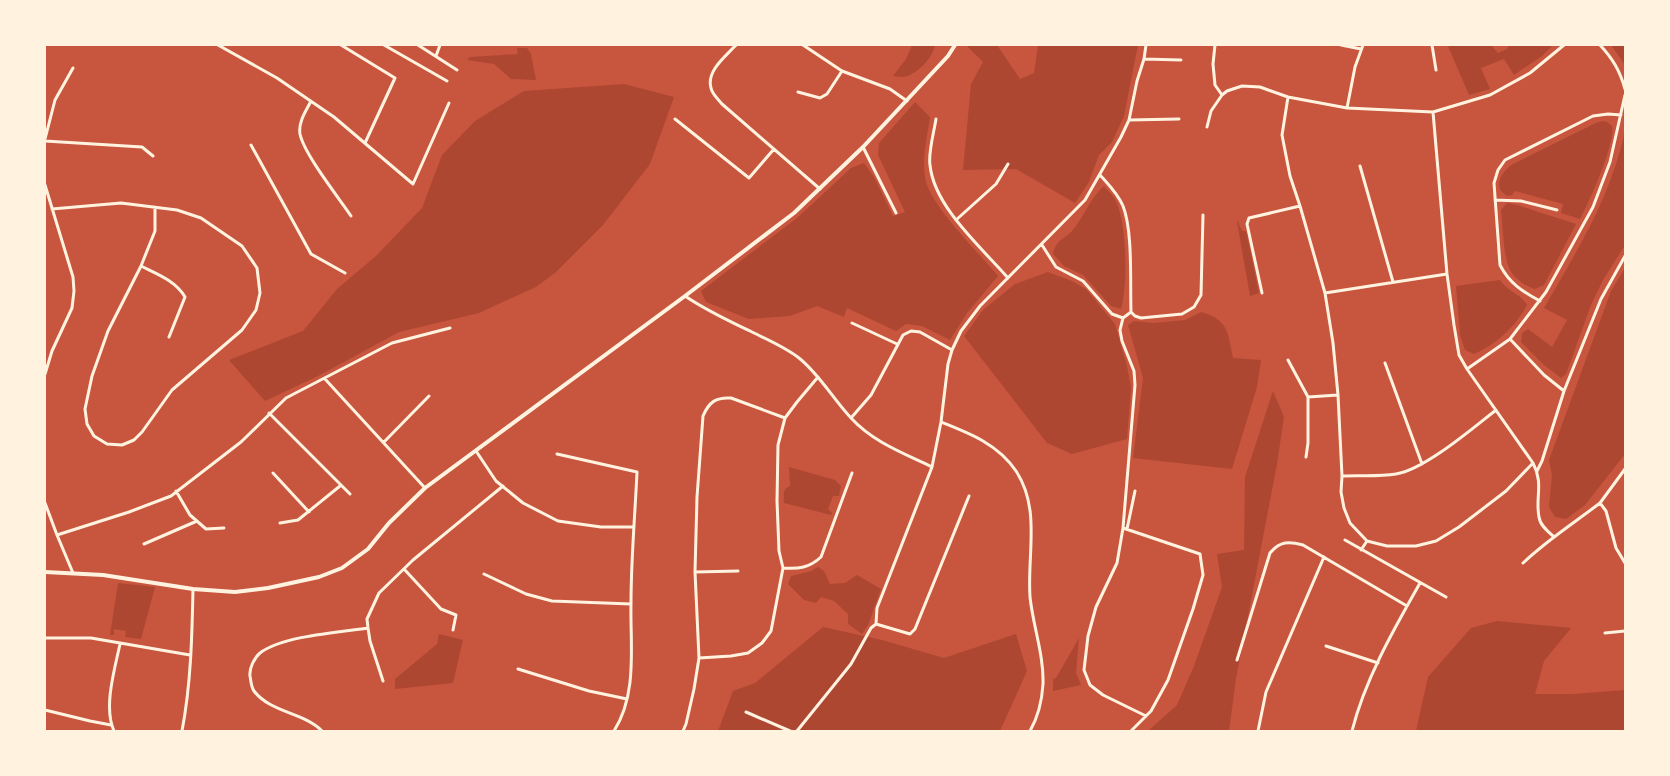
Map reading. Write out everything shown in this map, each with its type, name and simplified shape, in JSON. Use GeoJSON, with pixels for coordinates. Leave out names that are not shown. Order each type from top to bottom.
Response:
{"type":"FeatureCollection","features":[{"type":"Feature","properties":{"kind":"street"},"geometry":{"type":"LineString","coordinates":[[218,45],[277,78],[334,117],[412,184],[449,103]]}},
{"type":"Feature","properties":{"kind":"street"},"geometry":{"type":"LineString","coordinates":[[341,45],[396,78],[365,143]]}},
{"type":"Feature","properties":{"kind":"street"},"geometry":{"type":"LineString","coordinates":[[384,45],[447,81]]}},
{"type":"Feature","properties":{"kind":"street"},"geometry":{"type":"LineString","coordinates":[[418,45],[457,70]]}},
{"type":"Feature","properties":{"kind":"street"},"geometry":{"type":"LineString","coordinates":[[436,56],[440,45]]}},
{"type":"Feature","properties":{"kind":"street"},"geometry":{"type":"LineString","coordinates":[[736,45],[714,70],[710,79],[711,90],[722,104],[820,189]]}},
{"type":"Feature","properties":{"kind":"street"},"geometry":{"type":"LineString","coordinates":[[803,45],[842,71],[890,89],[907,100]]}},
{"type":"Feature","properties":{"kind":"street"},"geometry":{"type":"LineString","coordinates":[[45,572],[103,575],[193,589],[235,592],[319,578],[342,568],[368,549],[390,523],[425,488],[777,227],[863,147],[948,56],[955,45]]}},
{"type":"Feature","properties":{"kind":"street"},"geometry":{"type":"LineString","coordinates":[[797,731],[851,664],[876,624],[877,608],[932,467],[941,422],[948,364],[961,331],[980,306],[1085,200],[1129,120],[1146,45]]}},
{"type":"Feature","properties":{"kind":"street"},"geometry":{"type":"LineString","coordinates":[[1215,45],[1213,64],[1215,85],[1222,95]]}},
{"type":"Feature","properties":{"kind":"street"},"geometry":{"type":"LineString","coordinates":[[1341,45],[1361,49]]}},
{"type":"Feature","properties":{"kind":"street"},"geometry":{"type":"LineString","coordinates":[[1347,108],[1355,67],[1363,45]]}},
{"type":"Feature","properties":{"kind":"street"},"geometry":{"type":"LineString","coordinates":[[1432,45],[1436,70]]}},
{"type":"Feature","properties":{"kind":"street"},"geometry":{"type":"LineString","coordinates":[[1207,127],[1211,111],[1222,95],[1227,91],[1242,86],[1260,87],[1288,97],[1347,108],[1433,112],[1490,95],[1530,73],[1564,45]]}},
{"type":"Feature","properties":{"kind":"street"},"geometry":{"type":"LineString","coordinates":[[1600,45],[1621,72],[1625,89]]}},
{"type":"Feature","properties":{"kind":"street"},"geometry":{"type":"LineString","coordinates":[[1144,59],[1181,60]]}},
{"type":"Feature","properties":{"kind":"street"},"geometry":{"type":"LineString","coordinates":[[73,68],[55,100],[45,140],[142,147],[153,156]]}},
{"type":"Feature","properties":{"kind":"street"},"geometry":{"type":"LineString","coordinates":[[798,92],[820,98],[827,94],[842,71]]}},
{"type":"Feature","properties":{"kind":"street"},"geometry":{"type":"LineString","coordinates":[[1467,369],[1510,338],[1540,302],[1593,207],[1610,162],[1625,95]]}},
{"type":"Feature","properties":{"kind":"street"},"geometry":{"type":"LineString","coordinates":[[1288,97],[1282,135],[1290,176],[1325,293],[1334,343],[1342,476],[1341,492],[1344,508],[1350,523],[1367,540],[1387,546],[1416,546],[1436,541],[1459,528],[1506,491],[1533,463]]}},
{"type":"Feature","properties":{"kind":"street"},"geometry":{"type":"LineString","coordinates":[[311,101],[301,119],[300,133],[308,153],[351,216]]}},
{"type":"Feature","properties":{"kind":"street"},"geometry":{"type":"LineString","coordinates":[[1433,112],[1447,274],[1459,355],[1533,463],[1539,482],[1539,516],[1541,523],[1552,536]]}},
{"type":"Feature","properties":{"kind":"street"},"geometry":{"type":"LineString","coordinates":[[1540,302],[1514,285],[1504,275],[1500,265],[1495,177],[1505,160],[1593,116],[1621,115]]}},
{"type":"Feature","properties":{"kind":"street"},"geometry":{"type":"LineString","coordinates":[[675,119],[750,178],[774,149]]}},
{"type":"Feature","properties":{"kind":"street"},"geometry":{"type":"LineString","coordinates":[[936,119],[930,165],[937,191],[956,220],[1008,278]]}},
{"type":"Feature","properties":{"kind":"street"},"geometry":{"type":"LineString","coordinates":[[1129,120],[1179,119]]}},
{"type":"Feature","properties":{"kind":"street"},"geometry":{"type":"LineString","coordinates":[[251,145],[311,254],[345,273]]}},
{"type":"Feature","properties":{"kind":"street"},"geometry":{"type":"LineString","coordinates":[[863,147],[896,213]]}},
{"type":"Feature","properties":{"kind":"street"},"geometry":{"type":"LineString","coordinates":[[956,220],[996,184],[1008,164]]}},
{"type":"Feature","properties":{"kind":"street"},"geometry":{"type":"LineString","coordinates":[[1360,166],[1393,282]]}},
{"type":"Feature","properties":{"kind":"street"},"geometry":{"type":"LineString","coordinates":[[1100,175],[1114,190],[1123,207],[1128,228],[1131,312],[1135,316],[1141,318],[1182,314],[1194,308],[1201,295],[1203,216]]}},
{"type":"Feature","properties":{"kind":"street"},"geometry":{"type":"LineString","coordinates":[[45,185],[73,277],[74,292],[72,308],[52,352],[45,374]]}},
{"type":"Feature","properties":{"kind":"street"},"geometry":{"type":"LineString","coordinates":[[1495,200],[1521,201],[1557,210]]}},
{"type":"Feature","properties":{"kind":"street"},"geometry":{"type":"LineString","coordinates":[[52,209],[121,203],[177,210],[201,218],[242,246],[257,268],[260,293],[256,310],[242,330],[172,390],[142,432],[134,440],[122,445],[107,444],[94,436],[87,424],[85,409],[92,376],[108,331],[141,266],[154,232],[155,208]]}},
{"type":"Feature","properties":{"kind":"street"},"geometry":{"type":"LineString","coordinates":[[1262,293],[1247,224],[1249,218],[1300,206]]}},
{"type":"Feature","properties":{"kind":"street"},"geometry":{"type":"LineString","coordinates":[[1042,245],[1056,267],[1083,281],[1112,314],[1123,318]]}},
{"type":"Feature","properties":{"kind":"street"},"geometry":{"type":"LineString","coordinates":[[1537,471],[1548,445],[1564,391],[1601,299],[1625,256]]}},
{"type":"Feature","properties":{"kind":"street"},"geometry":{"type":"LineString","coordinates":[[141,266],[170,281],[182,292],[185,298],[169,337]]}},
{"type":"Feature","properties":{"kind":"street"},"geometry":{"type":"LineString","coordinates":[[1325,293],[1447,274]]}},
{"type":"Feature","properties":{"kind":"street"},"geometry":{"type":"LineString","coordinates":[[685,296],[706,310],[778,344],[799,358],[818,377],[851,418],[869,434],[890,447],[932,467]]}},
{"type":"Feature","properties":{"kind":"street"},"geometry":{"type":"LineString","coordinates":[[1125,528],[1135,385],[1134,371],[1122,341],[1120,330],[1123,318],[1131,312]]}},
{"type":"Feature","properties":{"kind":"street"},"geometry":{"type":"LineString","coordinates":[[852,323],[897,344]]}},
{"type":"Feature","properties":{"kind":"street"},"geometry":{"type":"LineString","coordinates":[[57,535],[129,512],[171,496],[241,442],[286,398],[392,343],[450,328]]}},
{"type":"Feature","properties":{"kind":"street"},"geometry":{"type":"LineString","coordinates":[[851,418],[871,395],[903,335],[911,331],[920,332],[952,350]]}},
{"type":"Feature","properties":{"kind":"street"},"geometry":{"type":"LineString","coordinates":[[1510,338],[1544,375],[1564,391]]}},
{"type":"Feature","properties":{"kind":"street"},"geometry":{"type":"LineString","coordinates":[[1288,360],[1308,397],[1308,443],[1306,457]]}},
{"type":"Feature","properties":{"kind":"street"},"geometry":{"type":"LineString","coordinates":[[1385,363],[1422,464]]}},
{"type":"Feature","properties":{"kind":"street"},"geometry":{"type":"LineString","coordinates":[[699,658],[748,653],[762,643],[771,631],[783,568],[779,552],[778,445],[785,418],[818,377]]}},
{"type":"Feature","properties":{"kind":"street"},"geometry":{"type":"LineString","coordinates":[[325,379],[425,488]]}},
{"type":"Feature","properties":{"kind":"street"},"geometry":{"type":"LineString","coordinates":[[1308,397],[1338,395]]}},
{"type":"Feature","properties":{"kind":"street"},"geometry":{"type":"LineString","coordinates":[[384,442],[429,396]]}},
{"type":"Feature","properties":{"kind":"street"},"geometry":{"type":"LineString","coordinates":[[683,731],[694,689],[699,658],[695,572],[697,497],[703,416],[714,400],[722,397],[731,398],[785,418]]}},
{"type":"Feature","properties":{"kind":"street"},"geometry":{"type":"LineString","coordinates":[[1342,476],[1397,474],[1422,464],[1441,452],[1496,410]]}},
{"type":"Feature","properties":{"kind":"street"},"geometry":{"type":"LineString","coordinates":[[269,413],[350,494]]}},
{"type":"Feature","properties":{"kind":"street"},"geometry":{"type":"LineString","coordinates":[[941,422],[973,435],[989,444],[1015,470],[1026,490],[1031,510],[1030,597],[1043,684],[1037,718],[1030,731]]}},
{"type":"Feature","properties":{"kind":"street"},"geometry":{"type":"LineString","coordinates":[[476,451],[496,481],[523,503],[558,522],[634,527]]}},
{"type":"Feature","properties":{"kind":"street"},"geometry":{"type":"LineString","coordinates":[[556,454],[636,472],[630,604],[632,643],[630,677],[627,698],[620,722],[614,731]]}},
{"type":"Feature","properties":{"kind":"street"},"geometry":{"type":"LineString","coordinates":[[1523,563],[1552,536],[1576,522],[1600,503],[1625,469]]}},
{"type":"Feature","properties":{"kind":"street"},"geometry":{"type":"LineString","coordinates":[[273,473],[309,512]]}},
{"type":"Feature","properties":{"kind":"street"},"geometry":{"type":"LineString","coordinates":[[783,568],[798,569],[812,565],[821,557],[852,473]]}},
{"type":"Feature","properties":{"kind":"street"},"geometry":{"type":"LineString","coordinates":[[280,523],[298,520],[340,486]]}},
{"type":"Feature","properties":{"kind":"street"},"geometry":{"type":"LineString","coordinates":[[384,682],[368,628],[368,619],[379,593],[413,560],[503,486]]}},
{"type":"Feature","properties":{"kind":"street"},"geometry":{"type":"LineString","coordinates":[[176,491],[190,515],[206,528],[224,528]]}},
{"type":"Feature","properties":{"kind":"street"},"geometry":{"type":"LineString","coordinates":[[1135,491],[1117,563],[1096,607],[1088,636],[1084,670],[1090,685],[1103,695],[1146,716]]}},
{"type":"Feature","properties":{"kind":"street"},"geometry":{"type":"LineString","coordinates":[[876,624],[910,634],[915,629],[968,496]]}},
{"type":"Feature","properties":{"kind":"street"},"geometry":{"type":"LineString","coordinates":[[45,503],[73,573]]}},
{"type":"Feature","properties":{"kind":"street"},"geometry":{"type":"LineString","coordinates":[[1600,503],[1606,511],[1616,548],[1625,563]]}},
{"type":"Feature","properties":{"kind":"street"},"geometry":{"type":"LineString","coordinates":[[144,544],[197,521]]}},
{"type":"Feature","properties":{"kind":"street"},"geometry":{"type":"LineString","coordinates":[[1125,528],[1200,554],[1203,575],[1168,680],[1151,711],[1131,731]]}},
{"type":"Feature","properties":{"kind":"street"},"geometry":{"type":"LineString","coordinates":[[1344,540],[1446,597]]}},
{"type":"Feature","properties":{"kind":"street"},"geometry":{"type":"LineString","coordinates":[[1361,550],[1367,540]]}},
{"type":"Feature","properties":{"kind":"street"},"geometry":{"type":"LineString","coordinates":[[1237,660],[1270,552],[1277,545],[1289,541],[1303,545],[1324,556],[1407,606]]}},
{"type":"Feature","properties":{"kind":"street"},"geometry":{"type":"LineString","coordinates":[[1258,731],[1266,692],[1324,556]]}},
{"type":"Feature","properties":{"kind":"street"},"geometry":{"type":"LineString","coordinates":[[404,569],[441,609],[456,616],[453,630]]}},
{"type":"Feature","properties":{"kind":"street"},"geometry":{"type":"LineString","coordinates":[[695,572],[738,570]]}},
{"type":"Feature","properties":{"kind":"street"},"geometry":{"type":"LineString","coordinates":[[484,574],[526,594],[552,601],[630,604]]}},
{"type":"Feature","properties":{"kind":"street"},"geometry":{"type":"LineString","coordinates":[[1352,731],[1358,709],[1378,663],[1420,583]]}},
{"type":"Feature","properties":{"kind":"street"},"geometry":{"type":"LineString","coordinates":[[182,731],[186,711],[193,589]]}},
{"type":"Feature","properties":{"kind":"street"},"geometry":{"type":"LineString","coordinates":[[322,731],[315,724],[276,709],[264,701],[252,690],[249,670],[259,654],[274,646],[300,638],[368,628]]}},
{"type":"Feature","properties":{"kind":"street"},"geometry":{"type":"LineString","coordinates":[[1605,633],[1625,631]]}},
{"type":"Feature","properties":{"kind":"street"},"geometry":{"type":"LineString","coordinates":[[45,638],[91,638],[190,655]]}},
{"type":"Feature","properties":{"kind":"street"},"geometry":{"type":"LineString","coordinates":[[114,731],[111,725],[110,695],[120,644]]}},
{"type":"Feature","properties":{"kind":"street"},"geometry":{"type":"LineString","coordinates":[[1326,646],[1378,663]]}},
{"type":"Feature","properties":{"kind":"street"},"geometry":{"type":"LineString","coordinates":[[518,669],[590,691],[627,698]]}},
{"type":"Feature","properties":{"kind":"street"},"geometry":{"type":"LineString","coordinates":[[45,710],[90,722],[111,725]]}},
{"type":"Feature","properties":{"kind":"street"},"geometry":{"type":"LineString","coordinates":[[746,712],[790,731]]}},
{"type":"Feature","properties":{"kind":"shaded area"},"geometry":{"type":"Polygon","coordinates":[[[912,45],[935,45],[927,61],[912,74],[901,77],[893,76],[906,59],[912,45]]]}},
{"type":"Feature","properties":{"kind":"shaded area"},"geometry":{"type":"Polygon","coordinates":[[[966,45],[997,45],[1020,79],[1034,73],[1038,45],[1138,45],[1124,116],[1112,142],[1099,155],[1089,182],[1075,203],[1016,169],[963,170],[971,84],[983,62],[966,45]]]}},
{"type":"Feature","properties":{"kind":"shaded area"},"geometry":{"type":"Polygon","coordinates":[[[1491,45],[1498,53],[1507,49],[1509,45],[1553,45],[1542,56],[1514,75],[1504,59],[1481,68],[1490,89],[1469,95],[1448,46],[1491,45]]]}},
{"type":"Feature","properties":{"kind":"shaded area"},"geometry":{"type":"Polygon","coordinates":[[[1611,45],[1625,45],[1625,65],[1611,45]]]}},
{"type":"Feature","properties":{"kind":"shaded area"},"geometry":{"type":"Polygon","coordinates":[[[517,48],[527,48],[531,54],[536,80],[511,79],[494,64],[467,60],[470,57],[518,54],[517,48]]]}},
{"type":"Feature","properties":{"kind":"shaded area"},"geometry":{"type":"Polygon","coordinates":[[[624,84],[674,97],[650,164],[603,225],[556,272],[536,287],[479,313],[399,332],[320,375],[265,401],[229,360],[303,331],[337,289],[376,256],[422,208],[442,155],[475,121],[524,91],[624,84]]]}},
{"type":"Feature","properties":{"kind":"shaded area"},"geometry":{"type":"Polygon","coordinates":[[[915,102],[930,117],[924,166],[926,182],[930,193],[947,217],[998,276],[967,313],[950,340],[922,326],[906,324],[896,331],[847,308],[844,317],[817,306],[790,316],[749,319],[706,302],[701,291],[797,218],[851,168],[864,163],[874,177],[893,216],[905,212],[878,155],[879,143],[915,102]]]}},
{"type":"Feature","properties":{"kind":"shaded area"},"geometry":{"type":"Polygon","coordinates":[[[1602,121],[1612,126],[1610,145],[1595,187],[1580,219],[1561,213],[1563,204],[1515,191],[1512,195],[1507,196],[1500,190],[1501,176],[1511,165],[1602,121]]]}},
{"type":"Feature","properties":{"kind":"shaded area"},"geometry":{"type":"Polygon","coordinates":[[[1625,131],[1625,245],[1603,280],[1591,305],[1566,374],[1561,378],[1544,365],[1521,342],[1522,333],[1528,329],[1552,347],[1567,320],[1544,308],[1592,223],[1611,179],[1625,131]]]}},
{"type":"Feature","properties":{"kind":"shaded area"},"geometry":{"type":"Polygon","coordinates":[[[1104,186],[1116,201],[1120,212],[1124,239],[1125,285],[1121,309],[1111,306],[1083,275],[1064,266],[1053,254],[1058,243],[1072,231],[1095,196],[1104,186]]]}},
{"type":"Feature","properties":{"kind":"shaded area"},"geometry":{"type":"Polygon","coordinates":[[[1507,203],[1576,224],[1544,285],[1535,289],[1520,281],[1509,268],[1505,252],[1501,210],[1507,203]]]}},
{"type":"Feature","properties":{"kind":"shaded area"},"geometry":{"type":"Polygon","coordinates":[[[1237,222],[1243,231],[1246,231],[1259,293],[1250,296],[1237,222]]]}},
{"type":"Feature","properties":{"kind":"shaded area"},"geometry":{"type":"Polygon","coordinates":[[[1625,268],[1625,454],[1585,505],[1566,519],[1555,517],[1549,507],[1552,475],[1549,460],[1611,291],[1625,268]]]}},
{"type":"Feature","properties":{"kind":"shaded area"},"geometry":{"type":"Polygon","coordinates":[[[1048,272],[1072,281],[1086,289],[1115,324],[1131,388],[1127,439],[1072,454],[1047,443],[964,336],[983,310],[1015,284],[1048,272]]]}},
{"type":"Feature","properties":{"kind":"shaded area"},"geometry":{"type":"Polygon","coordinates":[[[1500,280],[1527,305],[1505,334],[1490,346],[1474,354],[1465,350],[1460,335],[1456,286],[1500,280]]]}},
{"type":"Feature","properties":{"kind":"shaded area"},"geometry":{"type":"Polygon","coordinates":[[[1201,312],[1210,315],[1222,323],[1228,335],[1233,358],[1261,360],[1257,387],[1232,469],[1133,458],[1143,378],[1128,325],[1134,321],[1154,323],[1185,320],[1201,312]]]}},
{"type":"Feature","properties":{"kind":"shaded area"},"geometry":{"type":"Polygon","coordinates":[[[1273,391],[1284,417],[1277,464],[1236,679],[1229,731],[1148,731],[1177,705],[1194,666],[1222,587],[1217,554],[1244,550],[1245,477],[1273,391]]]}},
{"type":"Feature","properties":{"kind":"shaded area"},"geometry":{"type":"Polygon","coordinates":[[[789,467],[835,480],[841,486],[839,496],[833,496],[828,509],[832,513],[831,515],[784,503],[785,491],[790,486],[789,467]]]}},
{"type":"Feature","properties":{"kind":"shaded area"},"geometry":{"type":"Polygon","coordinates":[[[818,567],[824,571],[830,584],[845,583],[857,575],[881,589],[868,625],[862,634],[848,624],[848,614],[834,601],[821,597],[816,603],[804,600],[788,584],[791,576],[811,571],[818,567]]]}},
{"type":"Feature","properties":{"kind":"shaded area"},"geometry":{"type":"Polygon","coordinates":[[[118,583],[155,587],[141,639],[125,637],[126,631],[114,629],[114,635],[110,635],[118,583]]]}},
{"type":"Feature","properties":{"kind":"shaded area"},"geometry":{"type":"Polygon","coordinates":[[[1497,621],[1571,628],[1544,661],[1535,694],[1573,694],[1625,690],[1625,731],[1416,731],[1428,677],[1471,628],[1497,621]]]}},
{"type":"Feature","properties":{"kind":"shaded area"},"geometry":{"type":"Polygon","coordinates":[[[823,627],[882,640],[944,658],[1016,634],[1027,671],[1000,731],[718,731],[733,691],[755,683],[823,627]]]}},
{"type":"Feature","properties":{"kind":"shaded area"},"geometry":{"type":"Polygon","coordinates":[[[439,634],[463,640],[453,683],[395,689],[395,679],[437,644],[439,634]]]}},
{"type":"Feature","properties":{"kind":"shaded area"},"geometry":{"type":"Polygon","coordinates":[[[1079,638],[1076,673],[1081,685],[1053,691],[1053,679],[1056,678],[1079,638]]]}}]}
